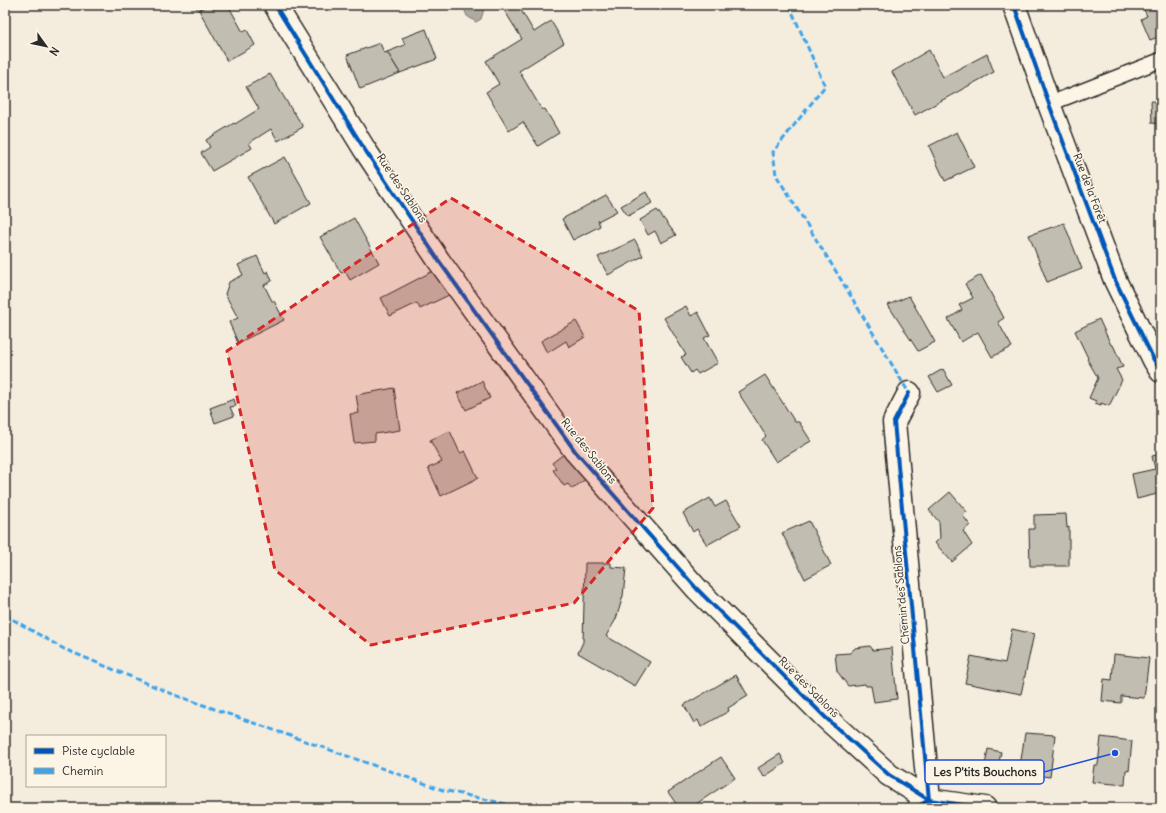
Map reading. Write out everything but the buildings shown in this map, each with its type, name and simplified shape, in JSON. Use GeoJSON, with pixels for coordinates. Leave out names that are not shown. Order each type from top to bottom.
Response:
{"type":"FeatureCollection","features":[{"type":"Feature","properties":{"kind":"street","name":"Rue des Sablons"},"geometry":{"type":"LineString","coordinates":[[275,5],[366,150],[435,254],[575,450],[698,589],[825,717],[922,804],[985,808]]}},
{"type":"Feature","properties":{"kind":"street","name":"Rue de la Forêt"},"geometry":{"type":"LineString","coordinates":[[1014,5],[1049,104],[1115,280],[1161,371]]}},
{"type":"Feature","properties":{"kind":"street","name":"Chemin des Sablons"},"geometry":{"type":"LineString","coordinates":[[909,393],[894,422],[922,804]]}},
{"type":"Feature","properties":{"kind":"lane"},"geometry":{"type":"LineString","coordinates":[[1049,104],[1161,60]]}},
{"type":"Feature","properties":{"kind":"highlighted area"},"geometry":{"type":"Polygon","coordinates":[[[451,198],[639,311],[653,508],[574,603],[371,645],[275,570],[227,351],[451,198]]]}},
{"type":"Feature","properties":{"kind":"shaded area"},"geometry":{"type":"Polygon","coordinates":[[[461,5],[482,5],[484,9],[481,19],[476,22],[467,16],[463,6],[461,5]]]}},
{"type":"Feature","properties":{"kind":"marked path"},"geometry":{"type":"LineString","coordinates":[[789,5],[825,86],[773,152],[776,175],[909,393]]}},
{"type":"Feature","properties":{"kind":"marked path"},"geometry":{"type":"LineString","coordinates":[[5,615],[64,649],[175,695],[443,790],[524,808]]}},
{"type":"Feature","properties":{"kind":"cycle path"},"geometry":{"type":"LineString","coordinates":[[275,5],[365,150],[439,261],[575,451],[697,589],[825,717],[889,775],[929,800],[985,808]]}},
{"type":"Feature","properties":{"kind":"cycle path"},"geometry":{"type":"LineString","coordinates":[[1014,5],[1049,104],[1115,280],[1154,360],[1161,371]]}},
{"type":"Feature","properties":{"kind":"cycle path"},"geometry":{"type":"LineString","coordinates":[[909,393],[894,422],[929,800],[915,808]]}},
{"type":"Feature","properties":{"kind":"place","name":"Les P'tits Bouchons"},"geometry":{"type":"Point","coordinates":[1115,753]}}]}
